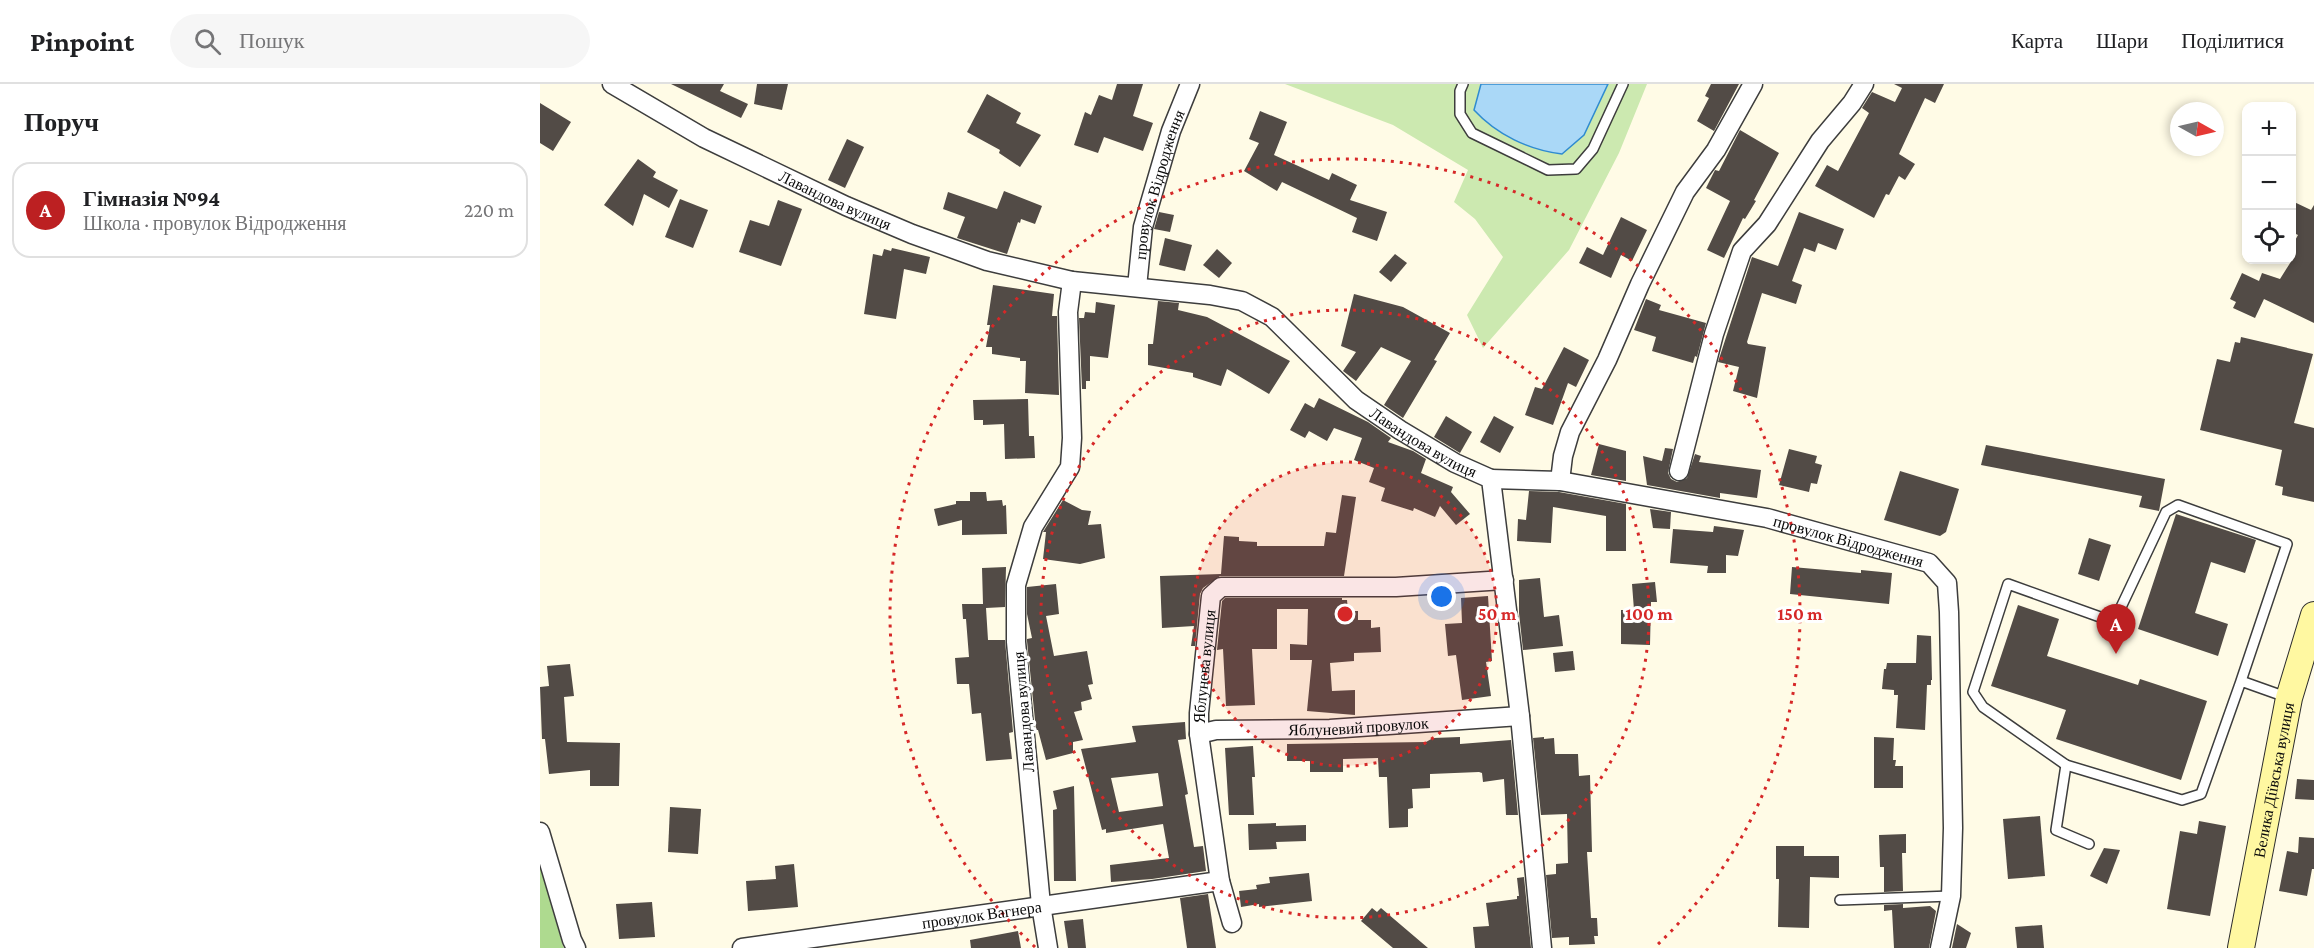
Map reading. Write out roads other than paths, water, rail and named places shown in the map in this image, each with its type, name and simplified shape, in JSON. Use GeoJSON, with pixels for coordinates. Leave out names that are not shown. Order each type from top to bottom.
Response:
{"type":"FeatureCollection","features":[{"type":"Feature","properties":{"kind":"street","name":"Лавандова вулиця"},"geometry":{"type":"LineString","coordinates":[[612,84],[704,138],[901,229],[987,261],[1072,281],[1210,295],[1242,302],[1272,317],[1356,400],[1455,463],[1491,479],[1520,716],[1542,948]]}},
{"type":"Feature","properties":{"kind":"street","name":"провулок Відродження"},"geometry":{"type":"LineString","coordinates":[[1137,287],[1143,227],[1172,131],[1190,84]]}},
{"type":"Feature","properties":{"kind":"street"},"geometry":{"type":"LineString","coordinates":[[1560,481],[1563,456],[1570,432],[1607,360],[1640,284],[1685,192],[1716,150],[1754,84]]}},
{"type":"Feature","properties":{"kind":"street"},"geometry":{"type":"LineString","coordinates":[[1679,471],[1714,334],[1742,251],[1767,224],[1820,141],[1852,103],[1864,84]]}},
{"type":"Feature","properties":{"kind":"street","name":"Лавандова вулиця"},"geometry":{"type":"LineString","coordinates":[[1048,948],[1041,905],[1016,642],[1016,585],[1033,527],[1070,467],[1072,438],[1068,312],[1072,281]]}},
{"type":"Feature","properties":{"kind":"street","name":"провулок Відродження"},"geometry":{"type":"LineString","coordinates":[[1491,479],[1560,481],[1767,518],[1929,563],[1947,583],[1949,612],[1953,828],[1951,896],[1940,948]]}},
{"type":"Feature","properties":{"kind":"street","name":"Яблунева вулиця"},"geometry":{"type":"LineString","coordinates":[[1232,923],[1220,881],[1199,734],[1199,713],[1211,596],[1221,587],[1385,587],[1504,580]]}},
{"type":"Feature","properties":{"kind":"street","name":"Велика Діївська вулиця"},"geometry":{"type":"LineString","coordinates":[[2241,948],[2289,698],[2314,615]]}},
{"type":"Feature","properties":{"kind":"street","name":"Яблуневий провулок"},"geometry":{"type":"LineString","coordinates":[[1199,734],[1216,730],[1330,729],[1520,716]]}},
{"type":"Feature","properties":{"kind":"street"},"geometry":{"type":"LineString","coordinates":[[540,832],[576,948]]}},
{"type":"Feature","properties":{"kind":"street","name":"провулок Вагнера"},"geometry":{"type":"LineString","coordinates":[[742,948],[1220,881]]}},
{"type":"Feature","properties":{"kind":"lane"},"geometry":{"type":"LineString","coordinates":[[1463,84],[1460,91],[1461,114],[1472,133],[1548,170],[1576,169],[1593,149],[1623,84]]}},
{"type":"Feature","properties":{"kind":"lane"},"geometry":{"type":"LineString","coordinates":[[2178,505],[2287,544],[2241,681],[2201,794],[2182,800],[2066,765],[1983,707],[1973,692],[2008,584],[2114,622],[2166,512],[2178,505]]}},
{"type":"Feature","properties":{"kind":"lane"},"geometry":{"type":"LineString","coordinates":[[2241,681],[2289,698]]}},
{"type":"Feature","properties":{"kind":"lane"},"geometry":{"type":"LineString","coordinates":[[2066,765],[2056,830],[2089,844]]}},
{"type":"Feature","properties":{"kind":"lane"},"geometry":{"type":"LineString","coordinates":[[1840,900],[1951,896]]}},
{"type":"Feature","properties":{"kind":"water"},"geometry":{"type":"Polygon","coordinates":[[[1481,84],[1608,84],[1584,135],[1562,154],[1538,149],[1514,140],[1483,119],[1474,110],[1481,84]]]}},
{"type":"Feature","properties":{"kind":"place","name":"Гімназія №94"},"geometry":{"type":"Point","coordinates":[2116,654]}}]}
